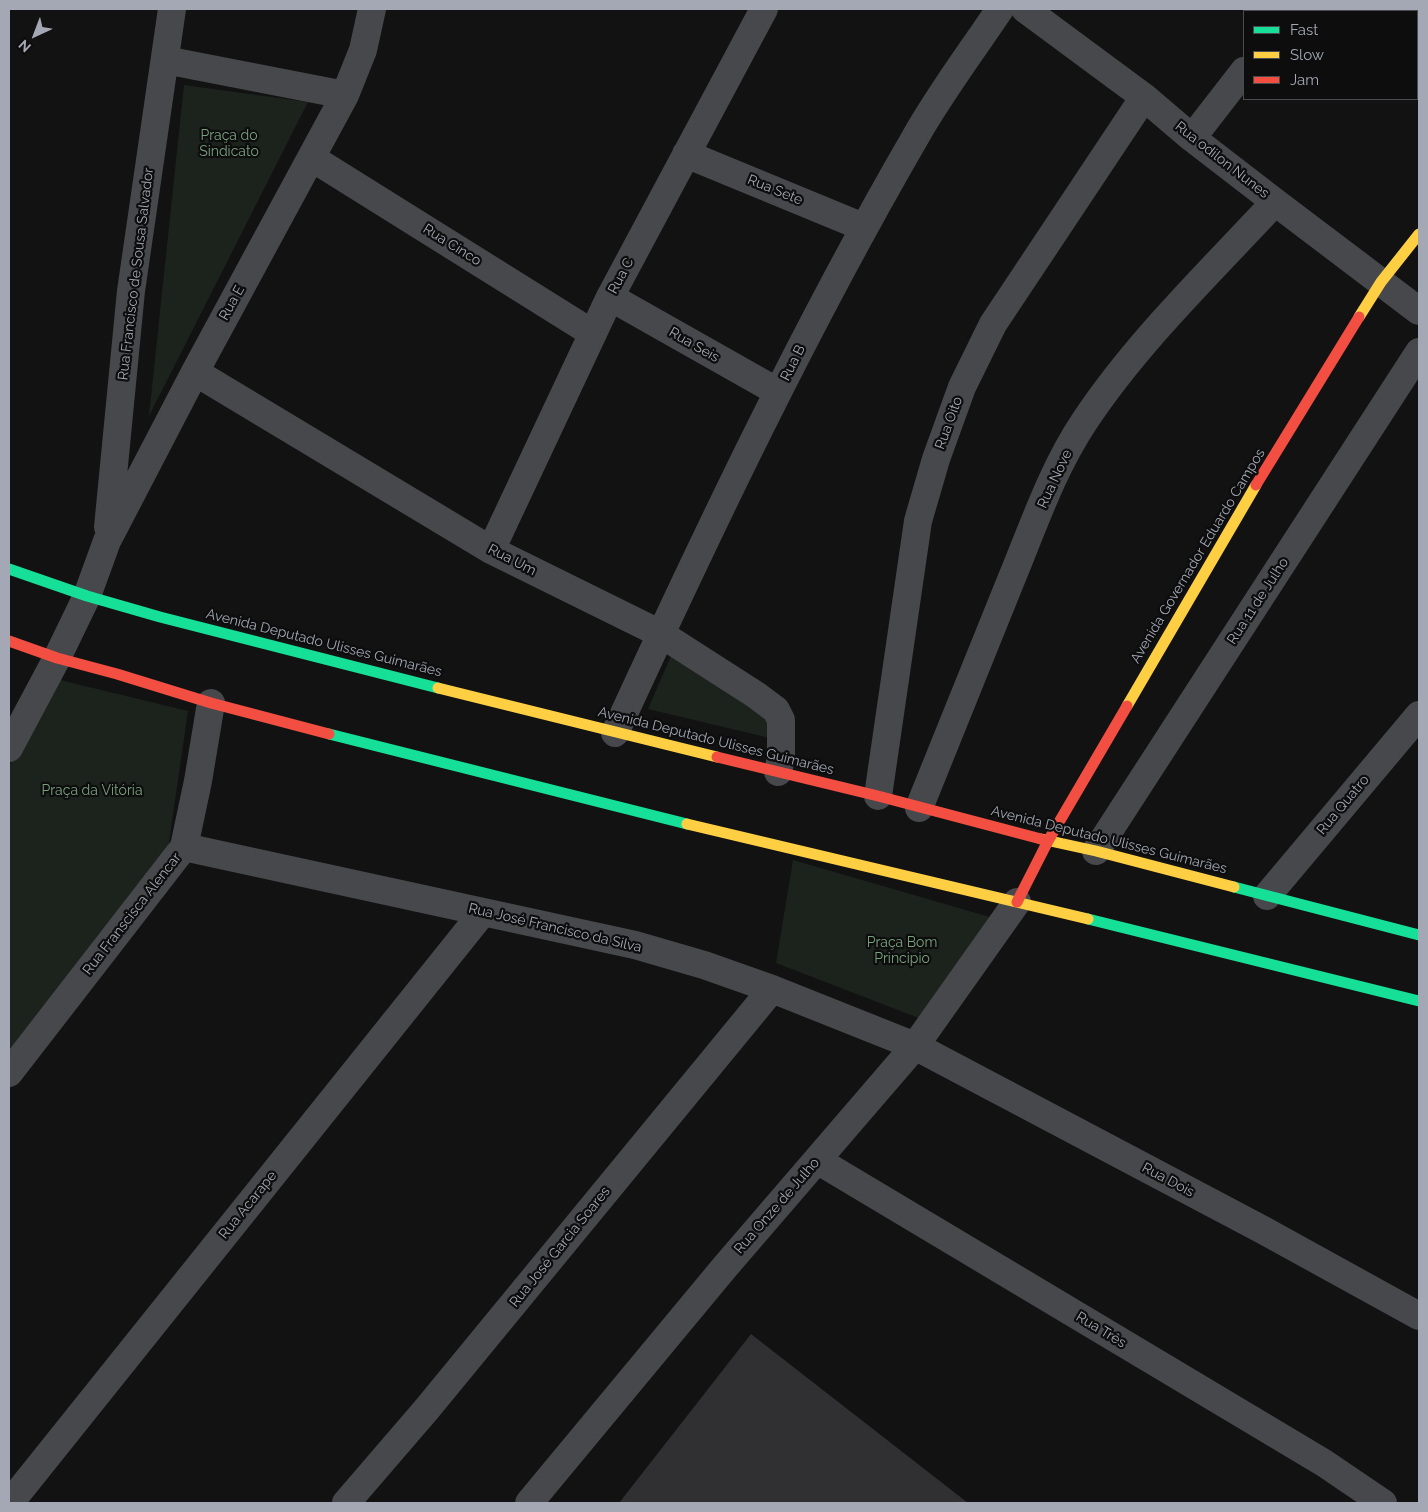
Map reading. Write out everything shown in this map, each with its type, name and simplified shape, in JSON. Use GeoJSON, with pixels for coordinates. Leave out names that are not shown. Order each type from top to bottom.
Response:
{"type":"FeatureCollection","features":[{"type":"Feature","properties":{"kind":"street","name":"Rua Francisco de Sousa Salvador"},"geometry":{"type":"LineString","coordinates":[[106,541],[131,290],[172,9]]}},
{"type":"Feature","properties":{"kind":"street","name":"Rua E"},"geometry":{"type":"LineString","coordinates":[[9,748],[57,658],[87,596],[106,541],[345,94],[363,50],[372,9]]}},
{"type":"Feature","properties":{"kind":"street","name":"Rua C"},"geometry":{"type":"LineString","coordinates":[[491,550],[610,297],[764,9]]}},
{"type":"Feature","properties":{"kind":"street","name":"Rua B"},"geometry":{"type":"LineString","coordinates":[[615,732],[778,392],[863,227],[917,134],[1000,9]]}},
{"type":"Feature","properties":{"kind":"street","name":"Rua odilon Nunes"},"geometry":{"type":"LineString","coordinates":[[1025,9],[1144,97],[1192,138],[1419,311]]}},
{"type":"Feature","properties":{"kind":"street"},"geometry":{"type":"LineString","coordinates":[[164,60],[345,94]]}},
{"type":"Feature","properties":{"kind":"street"},"geometry":{"type":"LineString","coordinates":[[1192,138],[1243,72]]}},
{"type":"Feature","properties":{"kind":"street","name":"Rua Oito"},"geometry":{"type":"LineString","coordinates":[[878,796],[918,521],[936,459],[962,387],[993,324],[1144,97]]}},
{"type":"Feature","properties":{"kind":"street","name":"Rua Sete"},"geometry":{"type":"LineString","coordinates":[[686,154],[863,227]]}},
{"type":"Feature","properties":{"kind":"street","name":"Rua Cinco"},"geometry":{"type":"LineString","coordinates":[[312,158],[592,333]]}},
{"type":"Feature","properties":{"kind":"street","name":"Rua Nove"},"geometry":{"type":"LineString","coordinates":[[919,808],[1032,528],[1059,467],[1083,424],[1109,386],[1142,346],[1275,202]]}},
{"type":"Feature","properties":{"kind":"street","name":"Avenida Governador Eduardo Campos"},"geometry":{"type":"LineString","coordinates":[[1017,902],[1048,841],[1221,543],[1381,282],[1419,234]]}},
{"type":"Feature","properties":{"kind":"street","name":"Rua Seis"},"geometry":{"type":"LineString","coordinates":[[610,297],[778,392]]}},
{"type":"Feature","properties":{"kind":"street","name":"Rua 11 de Julho"},"geometry":{"type":"LineString","coordinates":[[1096,851],[1419,352]]}},
{"type":"Feature","properties":{"kind":"street","name":"Rua Um"},"geometry":{"type":"LineString","coordinates":[[195,372],[491,550],[661,634],[756,695],[776,710],[781,720],[781,758],[778,772]]}},
{"type":"Feature","properties":{"kind":"street","name":"Avenida Deputado Ulisses Guimarães"},"geometry":{"type":"LineString","coordinates":[[9,569],[87,596],[170,620],[878,796],[1419,935]]}},
{"type":"Feature","properties":{"kind":"street"},"geometry":{"type":"LineString","coordinates":[[9,641],[57,658],[211,703],[604,804],[1017,902],[1419,1001]]}},
{"type":"Feature","properties":{"kind":"street","name":"Rua Franscisca Alencar"},"geometry":{"type":"LineString","coordinates":[[9,1073],[184,848],[211,703]]}},
{"type":"Feature","properties":{"kind":"street","name":"Rua Quatro"},"geometry":{"type":"LineString","coordinates":[[1267,896],[1419,715]]}},
{"type":"Feature","properties":{"kind":"street","name":"Rua José Francisco da Silva"},"geometry":{"type":"LineString","coordinates":[[184,848],[635,945],[704,965],[772,989],[915,1046]]}},
{"type":"Feature","properties":{"kind":"street","name":"Rua Onze de Julho"},"geometry":{"type":"LineString","coordinates":[[529,1503],[724,1268],[915,1046],[1017,902]]}},
{"type":"Feature","properties":{"kind":"street","name":"Rua Acarape"},"geometry":{"type":"LineString","coordinates":[[15,1499],[483,912]]}},
{"type":"Feature","properties":{"kind":"street","name":"Rua José Garcia Soares"},"geometry":{"type":"LineString","coordinates":[[346,1503],[432,1402],[772,989]]}},
{"type":"Feature","properties":{"kind":"street","name":"Rua Dois"},"geometry":{"type":"LineString","coordinates":[[915,1046],[1419,1316]]}},
{"type":"Feature","properties":{"kind":"street","name":"Rua Três"},"geometry":{"type":"LineString","coordinates":[[817,1160],[1324,1463],[1383,1503]]}},
{"type":"Feature","properties":{"kind":"green space","name":"Praça do Sindicato"},"geometry":{"type":"Polygon","coordinates":[[[184,85],[308,102],[149,416],[184,85]]]}},
{"type":"Feature","properties":{"kind":"green space"},"geometry":{"type":"Polygon","coordinates":[[[674,649],[767,714],[774,739],[648,709],[674,649]]]}},
{"type":"Feature","properties":{"kind":"green space","name":"Praça da Vitória"},"geometry":{"type":"Polygon","coordinates":[[[56,679],[188,711],[168,849],[9,1052],[9,767],[56,679]]]}},
{"type":"Feature","properties":{"kind":"green space","name":"Praça Bom Principio"},"geometry":{"type":"Polygon","coordinates":[[[793,860],[993,918],[924,1020],[776,963],[793,860]]]}},
{"type":"Feature","properties":{"kind":"building"},"geometry":{"type":"Polygon","coordinates":[[[751,1334],[968,1503],[619,1503],[751,1334]]]}},
{"type":"Feature","properties":{"kind":"traffic: fast"},"geometry":{"type":"LineString","coordinates":[[9,569],[87,596],[160,617],[438,688]]}},
{"type":"Feature","properties":{"kind":"traffic: fast"},"geometry":{"type":"LineString","coordinates":[[329,734],[687,824]]}},
{"type":"Feature","properties":{"kind":"traffic: fast"},"geometry":{"type":"LineString","coordinates":[[1234,887],[1419,935]]}},
{"type":"Feature","properties":{"kind":"traffic: fast"},"geometry":{"type":"LineString","coordinates":[[1088,919],[1419,1001]]}},
{"type":"Feature","properties":{"kind":"traffic: slow"},"geometry":{"type":"LineString","coordinates":[[1359,317],[1381,282],[1419,234]]}},
{"type":"Feature","properties":{"kind":"traffic: slow"},"geometry":{"type":"LineString","coordinates":[[1127,706],[1256,485]]}},
{"type":"Feature","properties":{"kind":"traffic: slow"},"geometry":{"type":"LineString","coordinates":[[438,688],[717,757]]}},
{"type":"Feature","properties":{"kind":"traffic: slow"},"geometry":{"type":"LineString","coordinates":[[687,824],[1088,919]]}},
{"type":"Feature","properties":{"kind":"traffic: slow"},"geometry":{"type":"LineString","coordinates":[[1041,839],[1096,851],[1234,887]]}},
{"type":"Feature","properties":{"kind":"traffic: jam"},"geometry":{"type":"LineString","coordinates":[[1256,485],[1359,317]]}},
{"type":"Feature","properties":{"kind":"traffic: jam"},"geometry":{"type":"LineString","coordinates":[[9,641],[57,658],[211,703],[329,734]]}},
{"type":"Feature","properties":{"kind":"traffic: jam"},"geometry":{"type":"LineString","coordinates":[[1017,902],[1048,841],[1127,706]]}},
{"type":"Feature","properties":{"kind":"traffic: jam"},"geometry":{"type":"LineString","coordinates":[[717,757],[878,796],[1041,839]]}}]}
